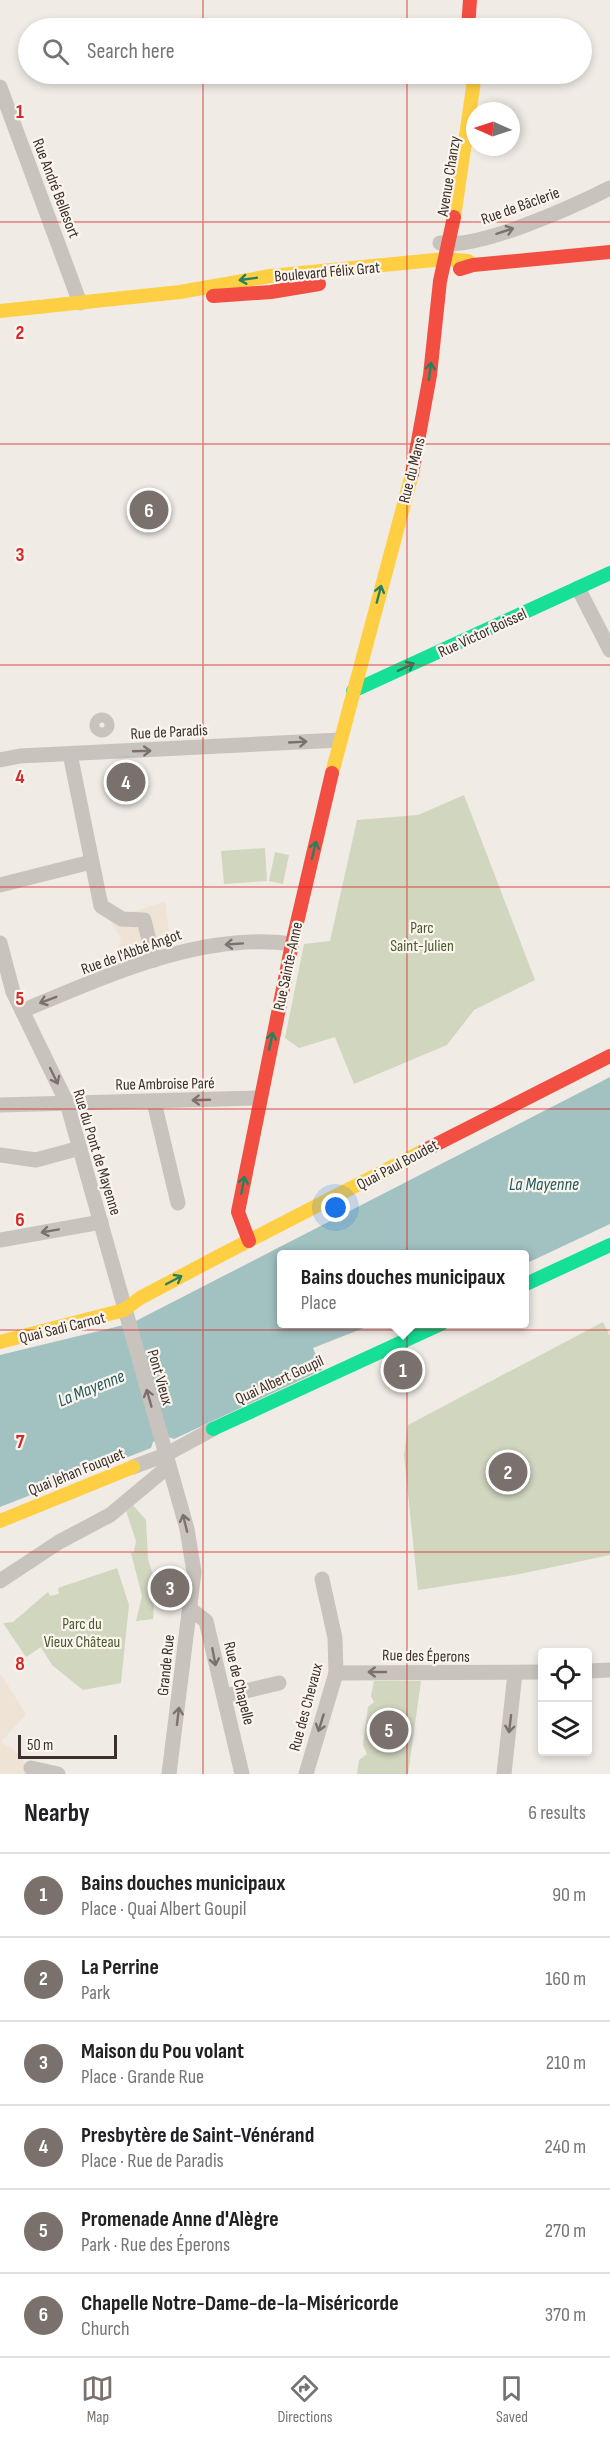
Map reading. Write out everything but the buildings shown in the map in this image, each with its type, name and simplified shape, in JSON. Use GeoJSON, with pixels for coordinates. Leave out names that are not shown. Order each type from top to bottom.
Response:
{"type":"FeatureCollection","features":[{"type":"Feature","properties":{"kind":"street"},"geometry":{"type":"LineString","coordinates":[[469,18],[470,0]]}},
{"type":"Feature","properties":{"kind":"street"},"geometry":{"type":"LineString","coordinates":[[480,18],[481,0]]}},
{"type":"Feature","properties":{"kind":"street","name":"Avenue Chanzy"},"geometry":{"type":"LineString","coordinates":[[440,258],[463,84]]}},
{"type":"Feature","properties":{"kind":"street","name":"Avenue Chanzy"},"geometry":{"type":"LineString","coordinates":[[440,258],[473,84]]}},
{"type":"Feature","properties":{"kind":"street","name":"Rue André Bellesort"},"geometry":{"type":"LineString","coordinates":[[0,87],[80,303]]}},
{"type":"Feature","properties":{"kind":"street","name":"Rue de Bâclerie"},"geometry":{"type":"LineString","coordinates":[[440,258],[477,239],[538,220],[610,188]]}},
{"type":"Feature","properties":{"kind":"street","name":"Boulevard Félix Grat"},"geometry":{"type":"LineString","coordinates":[[0,311],[180,292],[259,277],[440,258],[473,265],[610,252]]}},
{"type":"Feature","properties":{"kind":"street","name":"Rue du Mans"},"geometry":{"type":"LineString","coordinates":[[353,692],[414,465],[430,375],[440,258]]}},
{"type":"Feature","properties":{"kind":"street","name":"Rue Victor Boissel"},"geometry":{"type":"LineString","coordinates":[[353,692],[610,573]]}},
{"type":"Feature","properties":{"kind":"street"},"geometry":{"type":"LineString","coordinates":[[578,588],[610,650]]}},
{"type":"Feature","properties":{"kind":"street","name":"Rue Sainte-Anne"},"geometry":{"type":"LineString","coordinates":[[249,1241],[238,1212],[259,1098],[292,944],[353,692]]}},
{"type":"Feature","properties":{"kind":"street"},"geometry":{"type":"LineString","coordinates":[[101,730],[104,751]]}},
{"type":"Feature","properties":{"kind":"street","name":"Rue de Paradis"},"geometry":{"type":"LineString","coordinates":[[0,760],[20,756],[104,751],[340,740]]}},
{"type":"Feature","properties":{"kind":"street"},"geometry":{"type":"LineString","coordinates":[[70,754],[101,906],[122,919],[144,920],[154,960]]}},
{"type":"Feature","properties":{"kind":"street"},"geometry":{"type":"LineString","coordinates":[[0,885],[91,862]]}},
{"type":"Feature","properties":{"kind":"street","name":"Rue de l'Abbé Angot"},"geometry":{"type":"LineString","coordinates":[[22,1011],[154,960],[196,947],[274,941],[292,944]]}},
{"type":"Feature","properties":{"kind":"street","name":"Rue du Pont de Mayenne"},"geometry":{"type":"LineString","coordinates":[[0,943],[7,992],[22,1011],[67,1103],[124,1310]]}},
{"type":"Feature","properties":{"kind":"street","name":"Quai Paul Boudet"},"geometry":{"type":"LineString","coordinates":[[124,1310],[140,1298],[249,1241],[610,1056]]}},
{"type":"Feature","properties":{"kind":"street","name":"Rue Ambroise Paré"},"geometry":{"type":"LineString","coordinates":[[0,1105],[259,1098]]}},
{"type":"Feature","properties":{"kind":"street"},"geometry":{"type":"LineString","coordinates":[[154,1102],[178,1203]]}},
{"type":"Feature","properties":{"kind":"street"},"geometry":{"type":"LineString","coordinates":[[0,1155],[36,1160],[80,1148]]}},
{"type":"Feature","properties":{"kind":"street"},"geometry":{"type":"LineString","coordinates":[[0,1240],[101,1222]]}},
{"type":"Feature","properties":{"kind":"street"},"geometry":{"type":"LineString","coordinates":[[529,1283],[610,1245]]}},
{"type":"Feature","properties":{"kind":"street","name":"Quai Sadi Carnot"},"geometry":{"type":"LineString","coordinates":[[0,1342],[124,1310]]}},
{"type":"Feature","properties":{"kind":"street","name":"Pont Vieux"},"geometry":{"type":"LineString","coordinates":[[124,1310],[165,1455]]}},
{"type":"Feature","properties":{"kind":"street","name":"Quai Albert Goupil"},"geometry":{"type":"LineString","coordinates":[[165,1455],[213,1429],[430,1328]]}},
{"type":"Feature","properties":{"kind":"street"},"geometry":{"type":"LineString","coordinates":[[0,1581],[59,1542],[110,1515],[164,1470],[165,1455]]}},
{"type":"Feature","properties":{"kind":"street","name":"Quai Jehan Fouquet"},"geometry":{"type":"LineString","coordinates":[[0,1521],[165,1455]]}},
{"type":"Feature","properties":{"kind":"street","name":"Grande Rue"},"geometry":{"type":"LineString","coordinates":[[165,1455],[187,1529],[194,1572],[169,1774]]}},
{"type":"Feature","properties":{"kind":"street","name":"Rue des Chevaux"},"geometry":{"type":"LineString","coordinates":[[306,1774],[336,1673],[335,1638],[322,1579]]}},
{"type":"Feature","properties":{"kind":"street","name":"Rue de Chapelle"},"geometry":{"type":"LineString","coordinates":[[190,1609],[206,1621],[242,1774]]}},
{"type":"Feature","properties":{"kind":"street"},"geometry":{"type":"LineString","coordinates":[[592,1671],[610,1670]]}},
{"type":"Feature","properties":{"kind":"street","name":"Rue des Éperons"},"geometry":{"type":"LineString","coordinates":[[336,1673],[538,1672]]}},
{"type":"Feature","properties":{"kind":"street"},"geometry":{"type":"LineString","coordinates":[[504,1774],[516,1673]]}},
{"type":"Feature","properties":{"kind":"street"},"geometry":{"type":"LineString","coordinates":[[225,1696],[279,1683]]}},
{"type":"Feature","properties":{"kind":"street"},"geometry":{"type":"LineString","coordinates":[[31,1768],[58,1774]]}},
{"type":"Feature","properties":{"kind":"green space","name":"Parc Saint-Julien"},"geometry":{"type":"Polygon","coordinates":[[[464,795],[535,980],[474,1010],[447,1045],[354,1084],[335,1037],[299,1048],[285,1038],[304,944],[330,941],[357,820],[418,815],[464,795]]]}},
{"type":"Feature","properties":{"kind":"green space"},"geometry":{"type":"Polygon","coordinates":[[[265,848],[267,881],[224,884],[221,851],[265,848]]]}},
{"type":"Feature","properties":{"kind":"green space"},"geometry":{"type":"Polygon","coordinates":[[[275,852],[289,855],[283,884],[269,881],[275,852]]]}},
{"type":"Feature","properties":{"kind":"green space"},"geometry":{"type":"Polygon","coordinates":[[[603,1322],[610,1336],[610,1555],[515,1575],[418,1590],[404,1455],[408,1425],[603,1322]]]}},
{"type":"Feature","properties":{"kind":"green space"},"geometry":{"type":"Polygon","coordinates":[[[133,1505],[146,1520],[148,1559],[156,1584],[153,1619],[136,1621],[142,1596],[131,1553],[134,1552],[136,1541],[126,1511],[133,1505]]]}},
{"type":"Feature","properties":{"kind":"green space","name":"Parc du Vieux Château"},"geometry":{"type":"Polygon","coordinates":[[[117,1568],[129,1605],[121,1683],[83,1690],[52,1665],[41,1647],[26,1657],[3,1623],[13,1622],[48,1592],[50,1596],[59,1594],[58,1588],[117,1568]]]}},
{"type":"Feature","properties":{"kind":"green space"},"geometry":{"type":"Polygon","coordinates":[[[374,1681],[421,1681],[408,1774],[357,1774],[359,1760],[367,1754],[363,1745],[368,1707],[374,1702],[371,1696],[374,1681]]]}},
{"type":"Feature","properties":{"kind":"shaded area"},"geometry":{"type":"Polygon","coordinates":[[[165,902],[172,955],[113,969],[121,938],[108,919],[165,902]]]}},
{"type":"Feature","properties":{"kind":"shaded area"},"geometry":{"type":"Polygon","coordinates":[[[0,1673],[26,1714],[1,1742],[13,1749],[35,1774],[0,1774],[0,1673]]]}},
{"type":"Feature","properties":{"kind":"water","name":"La Mayenne"},"geometry":{"type":"Polygon","coordinates":[[[610,1077],[610,1224],[529,1262],[529,1250],[277,1250],[277,1328],[364,1328],[313,1348],[322,1370],[174,1439],[165,1436],[153,1442],[151,1448],[0,1507],[0,1355],[132,1323],[610,1077]]]}},
{"type":"Feature","properties":{"kind":"traffic: fast"},"geometry":{"type":"LineString","coordinates":[[353,691],[610,573]]}},
{"type":"Feature","properties":{"kind":"traffic: fast"},"geometry":{"type":"LineString","coordinates":[[529,1283],[610,1245]]}},
{"type":"Feature","properties":{"kind":"traffic: fast"},"geometry":{"type":"LineString","coordinates":[[213,1429],[432,1328]]}},
{"type":"Feature","properties":{"kind":"traffic: slow"},"geometry":{"type":"LineString","coordinates":[[454,217],[474,84]]}},
{"type":"Feature","properties":{"kind":"traffic: slow"},"geometry":{"type":"LineString","coordinates":[[0,311],[180,292],[270,276],[445,259],[468,261],[473,265]]}},
{"type":"Feature","properties":{"kind":"traffic: slow"},"geometry":{"type":"LineString","coordinates":[[332,773],[412,474]]}},
{"type":"Feature","properties":{"kind":"traffic: slow"},"geometry":{"type":"LineString","coordinates":[[0,1342],[124,1310],[140,1298],[425,1150]]}},
{"type":"Feature","properties":{"kind":"traffic: slow"},"geometry":{"type":"LineString","coordinates":[[0,1521],[133,1467]]}},
{"type":"Feature","properties":{"kind":"traffic: jam"},"geometry":{"type":"LineString","coordinates":[[469,18],[470,0]]}},
{"type":"Feature","properties":{"kind":"traffic: jam"},"geometry":{"type":"LineString","coordinates":[[412,474],[430,375],[440,281],[454,217]]}},
{"type":"Feature","properties":{"kind":"traffic: jam"},"geometry":{"type":"LineString","coordinates":[[460,269],[473,265],[610,252]]}},
{"type":"Feature","properties":{"kind":"traffic: jam"},"geometry":{"type":"LineString","coordinates":[[213,296],[271,292],[319,284]]}},
{"type":"Feature","properties":{"kind":"traffic: jam"},"geometry":{"type":"LineString","coordinates":[[249,1241],[238,1212],[292,944],[332,773]]}},
{"type":"Feature","properties":{"kind":"traffic: jam"},"geometry":{"type":"LineString","coordinates":[[425,1150],[610,1056]]}},
{"type":"Feature","properties":{"kind":"place","name":"Chapelle Notre-Dame-de-la-Miséricorde"},"geometry":{"type":"Point","coordinates":[149,510]}},
{"type":"Feature","properties":{"kind":"place","name":"Presbytère de Saint-Vénérand"},"geometry":{"type":"Point","coordinates":[126,782]}},
{"type":"Feature","properties":{"kind":"place","name":"Bains douches municipaux"},"geometry":{"type":"Point","coordinates":[403,1370]}},
{"type":"Feature","properties":{"kind":"place","name":"La Perrine"},"geometry":{"type":"Point","coordinates":[508,1472]}},
{"type":"Feature","properties":{"kind":"place","name":"Maison du Pou volant"},"geometry":{"type":"Point","coordinates":[170,1588]}},
{"type":"Feature","properties":{"kind":"place","name":"Promenade Anne d'Alègre"},"geometry":{"type":"Point","coordinates":[389,1730]}}]}
